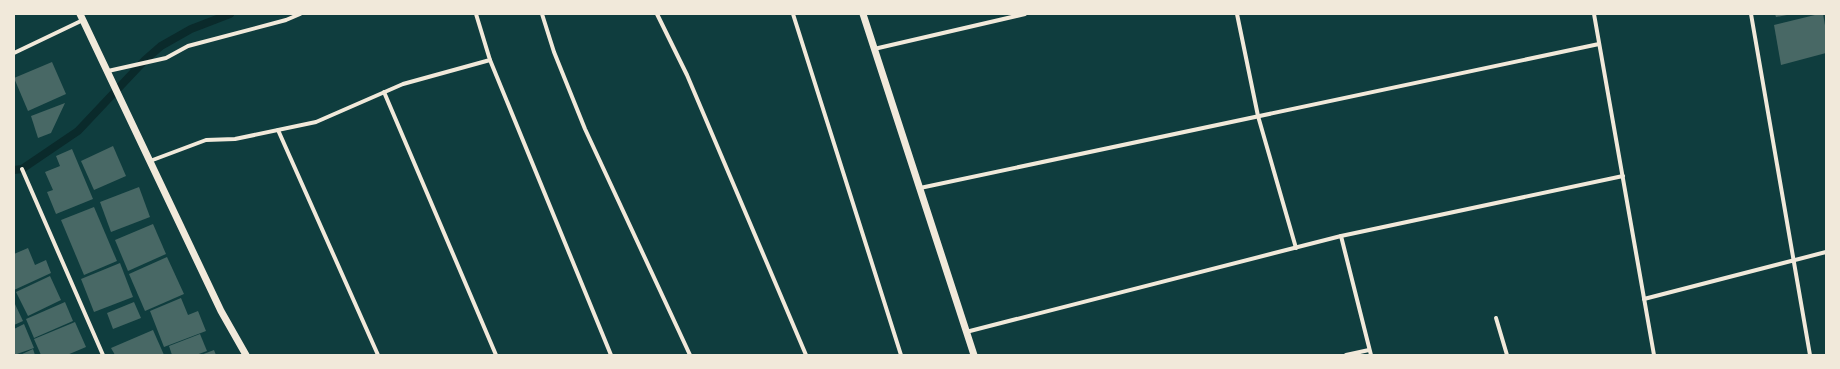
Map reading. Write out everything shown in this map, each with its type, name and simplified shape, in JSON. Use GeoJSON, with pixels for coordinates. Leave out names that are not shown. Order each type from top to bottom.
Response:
{"type":"FeatureCollection","features":[{"type":"Feature","properties":{"kind":"street"},"geometry":{"type":"LineString","coordinates":[[108,71],[166,58],[188,46],[286,20],[300,14]]}},
{"type":"Feature","properties":{"kind":"street"},"geometry":{"type":"LineString","coordinates":[[476,14],[490,60],[611,355]]}},
{"type":"Feature","properties":{"kind":"street"},"geometry":{"type":"LineString","coordinates":[[542,14],[554,52],[585,128],[690,355]]}},
{"type":"Feature","properties":{"kind":"street"},"geometry":{"type":"LineString","coordinates":[[656,14],[686,75],[806,355]]}},
{"type":"Feature","properties":{"kind":"street"},"geometry":{"type":"LineString","coordinates":[[793,14],[901,355]]}},
{"type":"Feature","properties":{"kind":"street"},"geometry":{"type":"LineString","coordinates":[[863,14],[974,355]]}},
{"type":"Feature","properties":{"kind":"street"},"geometry":{"type":"LineString","coordinates":[[874,49],[1025,14]]}},
{"type":"Feature","properties":{"kind":"street"},"geometry":{"type":"LineString","coordinates":[[1237,14],[1258,116],[1296,248]]}},
{"type":"Feature","properties":{"kind":"street"},"geometry":{"type":"LineString","coordinates":[[1594,14],[1654,355]]}},
{"type":"Feature","properties":{"kind":"street"},"geometry":{"type":"LineString","coordinates":[[1751,14],[1810,355]]}},
{"type":"Feature","properties":{"kind":"street"},"geometry":{"type":"LineString","coordinates":[[14,53],[81,17],[108,71],[220,311],[246,355]]}},
{"type":"Feature","properties":{"kind":"street"},"geometry":{"type":"LineString","coordinates":[[920,188],[1599,44]]}},
{"type":"Feature","properties":{"kind":"street"},"geometry":{"type":"LineString","coordinates":[[150,161],[206,140],[234,139],[316,122],[403,84],[490,60]]}},
{"type":"Feature","properties":{"kind":"street"},"geometry":{"type":"LineString","coordinates":[[384,92],[496,355]]}},
{"type":"Feature","properties":{"kind":"street"},"geometry":{"type":"LineString","coordinates":[[278,130],[378,355]]}},
{"type":"Feature","properties":{"kind":"street"},"geometry":{"type":"LineString","coordinates":[[22,169],[103,355]]}},
{"type":"Feature","properties":{"kind":"street"},"geometry":{"type":"LineString","coordinates":[[966,332],[1341,236],[1623,176]]}},
{"type":"Feature","properties":{"kind":"street"},"geometry":{"type":"LineString","coordinates":[[1341,236],[1371,355]]}},
{"type":"Feature","properties":{"kind":"street"},"geometry":{"type":"LineString","coordinates":[[1644,298],[1826,252]]}},
{"type":"Feature","properties":{"kind":"street"},"geometry":{"type":"LineString","coordinates":[[1496,318],[1507,355]]}},
{"type":"Feature","properties":{"kind":"street"},"geometry":{"type":"LineString","coordinates":[[1346,355],[1369,350]]}},
{"type":"Feature","properties":{"kind":"building"},"geometry":{"type":"Polygon","coordinates":[[[1775,14],[1787,14],[1787,15],[1776,17],[1775,14]]]}},
{"type":"Feature","properties":{"kind":"building"},"geometry":{"type":"Polygon","coordinates":[[[1823,14],[1826,31],[1826,53],[1781,65],[1774,25],[1823,14]]]}},
{"type":"Feature","properties":{"kind":"building"},"geometry":{"type":"Polygon","coordinates":[[[52,62],[66,94],[28,111],[14,78],[52,62]]]}},
{"type":"Feature","properties":{"kind":"building"},"geometry":{"type":"Polygon","coordinates":[[[65,103],[51,133],[38,138],[31,116],[65,103]]]}},
{"type":"Feature","properties":{"kind":"building"},"geometry":{"type":"Polygon","coordinates":[[[113,146],[126,176],[94,190],[81,161],[113,146]]]}},
{"type":"Feature","properties":{"kind":"building"},"geometry":{"type":"Polygon","coordinates":[[[72,149],[93,199],[56,214],[47,192],[53,190],[45,172],[60,166],[56,156],[72,149]]]}},
{"type":"Feature","properties":{"kind":"building"},"geometry":{"type":"Polygon","coordinates":[[[139,187],[150,217],[111,232],[100,202],[139,187]]]}},
{"type":"Feature","properties":{"kind":"building"},"geometry":{"type":"Polygon","coordinates":[[[94,207],[117,261],[84,275],[61,220],[94,207]]]}},
{"type":"Feature","properties":{"kind":"building"},"geometry":{"type":"Polygon","coordinates":[[[153,224],[166,254],[128,271],[115,240],[153,224]]]}},
{"type":"Feature","properties":{"kind":"building"},"geometry":{"type":"Polygon","coordinates":[[[28,248],[35,265],[46,260],[51,273],[14,290],[14,254],[28,248]]]}},
{"type":"Feature","properties":{"kind":"building"},"geometry":{"type":"Polygon","coordinates":[[[167,257],[184,294],[145,311],[129,274],[167,257]]]}},
{"type":"Feature","properties":{"kind":"building"},"geometry":{"type":"Polygon","coordinates":[[[120,263],[133,297],[94,312],[81,279],[120,263]]]}},
{"type":"Feature","properties":{"kind":"building"},"geometry":{"type":"Polygon","coordinates":[[[50,276],[61,300],[28,316],[16,292],[50,276]]]}},
{"type":"Feature","properties":{"kind":"building"},"geometry":{"type":"Polygon","coordinates":[[[181,298],[188,315],[198,311],[206,331],[164,347],[150,311],[181,298]]]}},
{"type":"Feature","properties":{"kind":"building"},"geometry":{"type":"Polygon","coordinates":[[[14,302],[23,321],[14,325],[14,302]]]}},
{"type":"Feature","properties":{"kind":"building"},"geometry":{"type":"Polygon","coordinates":[[[65,302],[73,321],[34,338],[26,319],[65,302]]]}},
{"type":"Feature","properties":{"kind":"building"},"geometry":{"type":"Polygon","coordinates":[[[134,302],[141,318],[113,329],[107,313],[134,302]]]}},
{"type":"Feature","properties":{"kind":"building"},"geometry":{"type":"Polygon","coordinates":[[[75,322],[86,347],[67,355],[41,355],[34,339],[75,322]]]}},
{"type":"Feature","properties":{"kind":"building"},"geometry":{"type":"Polygon","coordinates":[[[24,324],[34,348],[14,355],[14,329],[24,324]]]}},
{"type":"Feature","properties":{"kind":"building"},"geometry":{"type":"Polygon","coordinates":[[[153,330],[164,355],[115,355],[111,348],[153,330]]]}},
{"type":"Feature","properties":{"kind":"building"},"geometry":{"type":"Polygon","coordinates":[[[200,334],[207,351],[196,355],[172,355],[169,346],[200,334]]]}},
{"type":"Feature","properties":{"kind":"building"},"geometry":{"type":"Polygon","coordinates":[[[33,349],[35,355],[20,355],[33,349]]]}},
{"type":"Feature","properties":{"kind":"building"},"geometry":{"type":"Polygon","coordinates":[[[214,350],[216,355],[201,355],[214,350]]]}},
{"type":"Feature","properties":{"kind":"waterway"},"geometry":{"type":"LineString","coordinates":[[14,170],[22,169],[78,131],[145,60],[161,46],[191,29],[230,14]]}}]}
